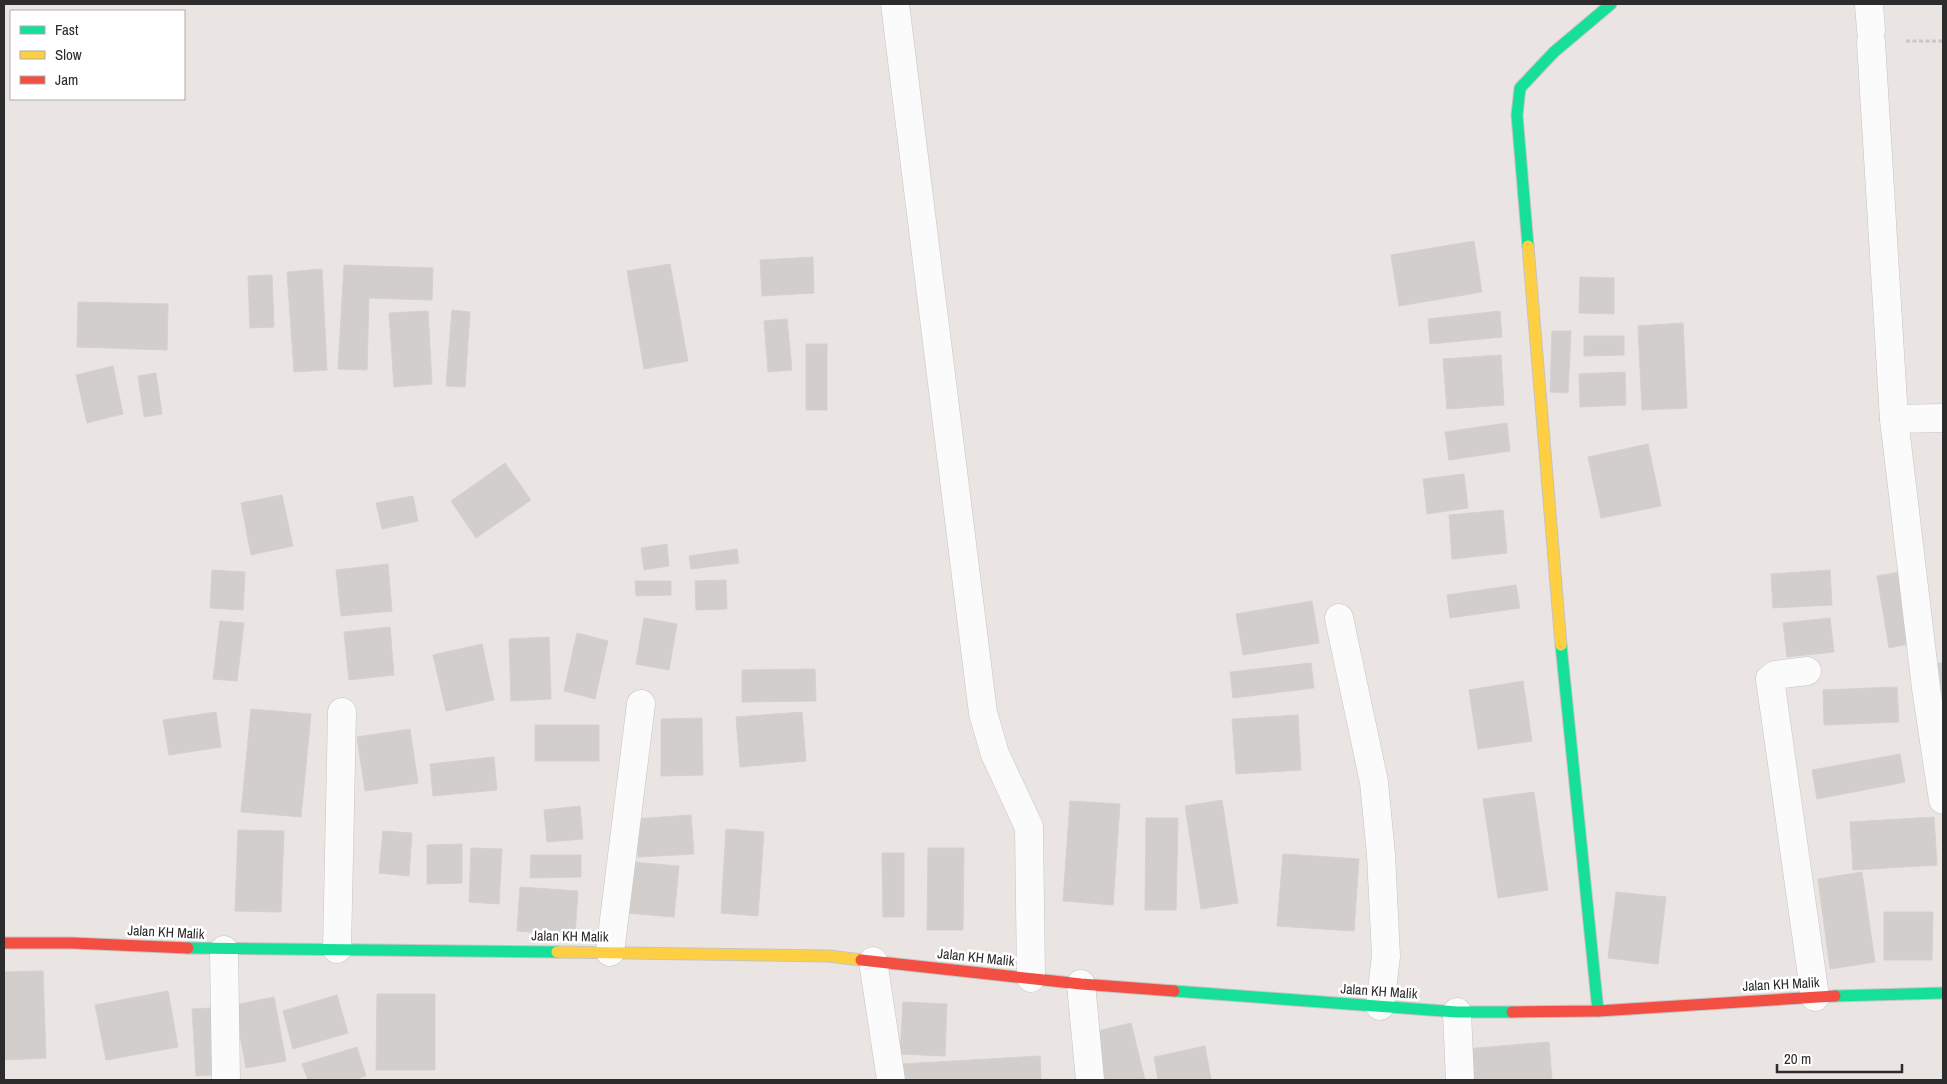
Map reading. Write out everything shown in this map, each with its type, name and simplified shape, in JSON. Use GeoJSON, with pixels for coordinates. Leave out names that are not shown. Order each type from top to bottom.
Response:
{"type":"FeatureCollection","features":[{"type":"Feature","properties":{"kind":"street"},"geometry":{"type":"LineString","coordinates":[[895,4],[983,713],[995,754],[1029,827],[1031,978]]}},
{"type":"Feature","properties":{"kind":"street"},"geometry":{"type":"LineString","coordinates":[[1598,1011],[1567,713],[1517,115],[1520,88],[1554,52],[1611,4]]}},
{"type":"Feature","properties":{"kind":"street"},"geometry":{"type":"LineString","coordinates":[[1870,25],[1894,419],[1926,688],[1943,800]]}},
{"type":"Feature","properties":{"kind":"street"},"geometry":{"type":"LineString","coordinates":[[1894,419],[1943,418]]}},
{"type":"Feature","properties":{"kind":"street"},"geometry":{"type":"LineString","coordinates":[[1339,618],[1374,782],[1381,855],[1386,956],[1380,1006]]}},
{"type":"Feature","properties":{"kind":"street"},"geometry":{"type":"LineString","coordinates":[[1807,671],[1772,676],[1770,679],[1815,997]]}},
{"type":"Feature","properties":{"kind":"street"},"geometry":{"type":"LineString","coordinates":[[610,952],[641,704]]}},
{"type":"Feature","properties":{"kind":"street"},"geometry":{"type":"LineString","coordinates":[[337,949],[342,712]]}},
{"type":"Feature","properties":{"kind":"street","name":"Jalan KH Malik"},"geometry":{"type":"LineString","coordinates":[[4,943],[224,950],[337,949],[829,956],[1081,984],[1457,1012],[1598,1011],[1815,997],[1943,993]]}},
{"type":"Feature","properties":{"kind":"street"},"geometry":{"type":"LineString","coordinates":[[224,950],[226,1080]]}},
{"type":"Feature","properties":{"kind":"street"},"geometry":{"type":"LineString","coordinates":[[873,962],[891,1080]]}},
{"type":"Feature","properties":{"kind":"street"},"geometry":{"type":"LineString","coordinates":[[1081,984],[1090,1080]]}},
{"type":"Feature","properties":{"kind":"street"},"geometry":{"type":"LineString","coordinates":[[1457,1012],[1460,1080]]}},
{"type":"Feature","properties":{"kind":"building"},"geometry":{"type":"Polygon","coordinates":[[[1474,241],[1482,292],[1399,306],[1391,255],[1474,241]]]}},
{"type":"Feature","properties":{"kind":"building"},"geometry":{"type":"Polygon","coordinates":[[[813,257],[814,293],[762,296],[760,260],[813,257]]]}},
{"type":"Feature","properties":{"kind":"building"},"geometry":{"type":"Polygon","coordinates":[[[670,264],[688,361],[644,369],[627,271],[670,264]]]}},
{"type":"Feature","properties":{"kind":"building"},"geometry":{"type":"Polygon","coordinates":[[[344,265],[433,268],[432,300],[369,298],[367,370],[338,369],[344,265]]]}},
{"type":"Feature","properties":{"kind":"building"},"geometry":{"type":"Polygon","coordinates":[[[322,269],[327,370],[294,372],[287,272],[322,269]]]}},
{"type":"Feature","properties":{"kind":"building"},"geometry":{"type":"Polygon","coordinates":[[[272,275],[274,327],[250,328],[248,276],[272,275]]]}},
{"type":"Feature","properties":{"kind":"building"},"geometry":{"type":"Polygon","coordinates":[[[1580,277],[1614,278],[1614,314],[1579,313],[1580,277]]]}},
{"type":"Feature","properties":{"kind":"building"},"geometry":{"type":"Polygon","coordinates":[[[78,302],[168,304],[167,350],[77,347],[78,302]]]}},
{"type":"Feature","properties":{"kind":"building"},"geometry":{"type":"Polygon","coordinates":[[[452,310],[470,312],[465,387],[446,386],[452,310]]]}},
{"type":"Feature","properties":{"kind":"building"},"geometry":{"type":"Polygon","coordinates":[[[428,311],[432,384],[394,387],[389,313],[428,311]]]}},
{"type":"Feature","properties":{"kind":"building"},"geometry":{"type":"Polygon","coordinates":[[[1500,311],[1502,337],[1430,344],[1428,319],[1500,311]]]}},
{"type":"Feature","properties":{"kind":"building"},"geometry":{"type":"Polygon","coordinates":[[[787,319],[792,370],[768,372],[764,321],[787,319]]]}},
{"type":"Feature","properties":{"kind":"building"},"geometry":{"type":"Polygon","coordinates":[[[1683,323],[1687,408],[1642,410],[1638,326],[1683,323]]]}},
{"type":"Feature","properties":{"kind":"building"},"geometry":{"type":"Polygon","coordinates":[[[1552,331],[1571,331],[1568,393],[1550,392],[1552,331]]]}},
{"type":"Feature","properties":{"kind":"building"},"geometry":{"type":"Polygon","coordinates":[[[1584,336],[1624,336],[1624,355],[1584,356],[1584,336]]]}},
{"type":"Feature","properties":{"kind":"building"},"geometry":{"type":"Polygon","coordinates":[[[806,344],[827,344],[827,410],[806,410],[806,344]]]}},
{"type":"Feature","properties":{"kind":"building"},"geometry":{"type":"Polygon","coordinates":[[[1501,355],[1504,405],[1447,409],[1443,359],[1501,355]]]}},
{"type":"Feature","properties":{"kind":"building"},"geometry":{"type":"Polygon","coordinates":[[[113,366],[123,414],[87,423],[76,375],[113,366]]]}},
{"type":"Feature","properties":{"kind":"building"},"geometry":{"type":"Polygon","coordinates":[[[1625,372],[1626,405],[1580,407],[1579,374],[1625,372]]]}},
{"type":"Feature","properties":{"kind":"building"},"geometry":{"type":"Polygon","coordinates":[[[156,373],[162,414],[144,417],[138,376],[156,373]]]}},
{"type":"Feature","properties":{"kind":"building"},"geometry":{"type":"Polygon","coordinates":[[[1507,423],[1510,451],[1449,460],[1445,432],[1507,423]]]}},
{"type":"Feature","properties":{"kind":"building"},"geometry":{"type":"Polygon","coordinates":[[[1648,444],[1661,506],[1601,518],[1588,457],[1648,444]]]}},
{"type":"Feature","properties":{"kind":"building"},"geometry":{"type":"Polygon","coordinates":[[[505,463],[531,500],[476,538],[451,501],[505,463]]]}},
{"type":"Feature","properties":{"kind":"building"},"geometry":{"type":"Polygon","coordinates":[[[1464,474],[1468,508],[1427,514],[1423,479],[1464,474]]]}},
{"type":"Feature","properties":{"kind":"building"},"geometry":{"type":"Polygon","coordinates":[[[282,495],[293,546],[251,555],[241,503],[282,495]]]}},
{"type":"Feature","properties":{"kind":"building"},"geometry":{"type":"Polygon","coordinates":[[[413,496],[418,521],[382,529],[376,503],[413,496]]]}},
{"type":"Feature","properties":{"kind":"building"},"geometry":{"type":"Polygon","coordinates":[[[1503,510],[1507,553],[1452,559],[1449,515],[1503,510]]]}},
{"type":"Feature","properties":{"kind":"building"},"geometry":{"type":"Polygon","coordinates":[[[667,544],[669,566],[644,570],[641,548],[667,544]]]}},
{"type":"Feature","properties":{"kind":"building"},"geometry":{"type":"Polygon","coordinates":[[[737,549],[739,563],[691,569],[689,556],[737,549]]]}},
{"type":"Feature","properties":{"kind":"building"},"geometry":{"type":"Polygon","coordinates":[[[388,564],[392,611],[341,616],[336,570],[388,564]]]}},
{"type":"Feature","properties":{"kind":"building"},"geometry":{"type":"Polygon","coordinates":[[[212,570],[245,572],[243,610],[210,608],[212,570]]]}},
{"type":"Feature","properties":{"kind":"building"},"geometry":{"type":"Polygon","coordinates":[[[1830,570],[1832,605],[1773,608],[1771,574],[1830,570]]]}},
{"type":"Feature","properties":{"kind":"building"},"geometry":{"type":"Polygon","coordinates":[[[1905,571],[1918,642],[1889,648],[1877,576],[1905,571]]]}},
{"type":"Feature","properties":{"kind":"building"},"geometry":{"type":"Polygon","coordinates":[[[726,580],[727,609],[696,610],[695,581],[726,580]]]}},
{"type":"Feature","properties":{"kind":"building"},"geometry":{"type":"Polygon","coordinates":[[[635,581],[671,581],[671,595],[636,596],[635,581]]]}},
{"type":"Feature","properties":{"kind":"building"},"geometry":{"type":"Polygon","coordinates":[[[1516,585],[1520,608],[1450,618],[1447,595],[1516,585]]]}},
{"type":"Feature","properties":{"kind":"building"},"geometry":{"type":"Polygon","coordinates":[[[1312,601],[1319,643],[1243,655],[1236,614],[1312,601]]]}},
{"type":"Feature","properties":{"kind":"building"},"geometry":{"type":"Polygon","coordinates":[[[644,618],[677,624],[669,670],[636,664],[644,618]]]}},
{"type":"Feature","properties":{"kind":"building"},"geometry":{"type":"Polygon","coordinates":[[[1830,618],[1834,652],[1787,657],[1783,623],[1830,618]]]}},
{"type":"Feature","properties":{"kind":"building"},"geometry":{"type":"Polygon","coordinates":[[[220,621],[244,623],[237,681],[213,679],[220,621]]]}},
{"type":"Feature","properties":{"kind":"building"},"geometry":{"type":"Polygon","coordinates":[[[390,627],[394,675],[349,680],[344,632],[390,627]]]}},
{"type":"Feature","properties":{"kind":"building"},"geometry":{"type":"Polygon","coordinates":[[[577,633],[608,641],[595,699],[564,691],[577,633]]]}},
{"type":"Feature","properties":{"kind":"building"},"geometry":{"type":"Polygon","coordinates":[[[549,637],[551,699],[511,701],[509,639],[549,637]]]}},
{"type":"Feature","properties":{"kind":"building"},"geometry":{"type":"Polygon","coordinates":[[[482,644],[494,700],[446,711],[433,655],[482,644]]]}},
{"type":"Feature","properties":{"kind":"building"},"geometry":{"type":"Polygon","coordinates":[[[1311,663],[1314,688],[1233,698],[1230,672],[1311,663]]]}},
{"type":"Feature","properties":{"kind":"building"},"geometry":{"type":"Polygon","coordinates":[[[1938,663],[1943,663],[1943,691],[1942,691],[1938,663]]]}},
{"type":"Feature","properties":{"kind":"building"},"geometry":{"type":"Polygon","coordinates":[[[815,669],[816,701],[742,702],[742,670],[815,669]]]}},
{"type":"Feature","properties":{"kind":"building"},"geometry":{"type":"Polygon","coordinates":[[[1523,681],[1532,741],[1478,749],[1469,690],[1523,681]]]}},
{"type":"Feature","properties":{"kind":"building"},"geometry":{"type":"Polygon","coordinates":[[[1897,687],[1899,722],[1824,725],[1823,690],[1897,687]]]}},
{"type":"Feature","properties":{"kind":"building"},"geometry":{"type":"Polygon","coordinates":[[[251,709],[311,714],[301,817],[241,812],[251,709]]]}},
{"type":"Feature","properties":{"kind":"building"},"geometry":{"type":"Polygon","coordinates":[[[216,712],[221,747],[169,755],[163,720],[216,712]]]}},
{"type":"Feature","properties":{"kind":"building"},"geometry":{"type":"Polygon","coordinates":[[[802,712],[806,761],[740,767],[736,717],[802,712]]]}},
{"type":"Feature","properties":{"kind":"building"},"geometry":{"type":"Polygon","coordinates":[[[1298,715],[1301,770],[1236,774],[1232,719],[1298,715]]]}},
{"type":"Feature","properties":{"kind":"building"},"geometry":{"type":"Polygon","coordinates":[[[702,718],[703,775],[661,776],[661,719],[702,718]]]}},
{"type":"Feature","properties":{"kind":"building"},"geometry":{"type":"Polygon","coordinates":[[[535,725],[599,725],[599,761],[535,761],[535,725]]]}},
{"type":"Feature","properties":{"kind":"building"},"geometry":{"type":"Polygon","coordinates":[[[410,729],[418,783],[365,791],[357,737],[410,729]]]}},
{"type":"Feature","properties":{"kind":"building"},"geometry":{"type":"Polygon","coordinates":[[[1900,754],[1905,782],[1817,799],[1812,770],[1900,754]]]}},
{"type":"Feature","properties":{"kind":"building"},"geometry":{"type":"Polygon","coordinates":[[[494,757],[497,790],[433,796],[430,764],[494,757]]]}},
{"type":"Feature","properties":{"kind":"building"},"geometry":{"type":"Polygon","coordinates":[[[1534,792],[1548,890],[1498,898],[1483,799],[1534,792]]]}},
{"type":"Feature","properties":{"kind":"building"},"geometry":{"type":"Polygon","coordinates":[[[1222,800],[1238,903],[1201,909],[1185,806],[1222,800]]]}},
{"type":"Feature","properties":{"kind":"building"},"geometry":{"type":"Polygon","coordinates":[[[1070,801],[1120,804],[1113,905],[1063,901],[1070,801]]]}},
{"type":"Feature","properties":{"kind":"building"},"geometry":{"type":"Polygon","coordinates":[[[580,806],[583,839],[547,842],[544,810],[580,806]]]}},
{"type":"Feature","properties":{"kind":"building"},"geometry":{"type":"Polygon","coordinates":[[[691,815],[694,854],[638,857],[635,819],[691,815]]]}},
{"type":"Feature","properties":{"kind":"building"},"geometry":{"type":"Polygon","coordinates":[[[1934,817],[1937,865],[1853,870],[1850,822],[1934,817]]]}},
{"type":"Feature","properties":{"kind":"building"},"geometry":{"type":"Polygon","coordinates":[[[1146,818],[1178,818],[1176,910],[1145,910],[1146,818]]]}},
{"type":"Feature","properties":{"kind":"building"},"geometry":{"type":"Polygon","coordinates":[[[726,829],[764,832],[758,916],[721,913],[726,829]]]}},
{"type":"Feature","properties":{"kind":"building"},"geometry":{"type":"Polygon","coordinates":[[[238,830],[284,831],[281,912],[235,911],[238,830]]]}},
{"type":"Feature","properties":{"kind":"building"},"geometry":{"type":"Polygon","coordinates":[[[383,831],[412,833],[409,876],[379,873],[383,831]]]}},
{"type":"Feature","properties":{"kind":"building"},"geometry":{"type":"Polygon","coordinates":[[[462,844],[462,883],[427,884],[427,845],[462,844]]]}},
{"type":"Feature","properties":{"kind":"building"},"geometry":{"type":"Polygon","coordinates":[[[471,848],[502,849],[499,904],[469,902],[471,848]]]}},
{"type":"Feature","properties":{"kind":"building"},"geometry":{"type":"Polygon","coordinates":[[[928,848],[964,848],[963,930],[927,930],[928,848]]]}},
{"type":"Feature","properties":{"kind":"building"},"geometry":{"type":"Polygon","coordinates":[[[882,853],[904,853],[904,917],[883,917],[882,853]]]}},
{"type":"Feature","properties":{"kind":"building"},"geometry":{"type":"Polygon","coordinates":[[[1283,854],[1359,859],[1354,931],[1277,926],[1283,854]]]}},
{"type":"Feature","properties":{"kind":"building"},"geometry":{"type":"Polygon","coordinates":[[[531,855],[581,855],[581,877],[530,878],[531,855]]]}},
{"type":"Feature","properties":{"kind":"building"},"geometry":{"type":"Polygon","coordinates":[[[632,862],[679,866],[674,917],[627,913],[632,862]]]}},
{"type":"Feature","properties":{"kind":"building"},"geometry":{"type":"Polygon","coordinates":[[[1862,872],[1875,962],[1830,969],[1818,879],[1862,872]]]}},
{"type":"Feature","properties":{"kind":"building"},"geometry":{"type":"Polygon","coordinates":[[[520,887],[578,891],[575,935],[517,931],[520,887]]]}},
{"type":"Feature","properties":{"kind":"building"},"geometry":{"type":"Polygon","coordinates":[[[1616,892],[1666,897],[1658,964],[1608,958],[1616,892]]]}},
{"type":"Feature","properties":{"kind":"building"},"geometry":{"type":"Polygon","coordinates":[[[1884,912],[1933,912],[1932,960],[1884,960],[1884,912]]]}},
{"type":"Feature","properties":{"kind":"building"},"geometry":{"type":"Polygon","coordinates":[[[43,971],[46,1058],[4,1060],[4,972],[43,971]]]}},
{"type":"Feature","properties":{"kind":"building"},"geometry":{"type":"Polygon","coordinates":[[[168,991],[178,1047],[106,1060],[95,1005],[168,991]]]}},
{"type":"Feature","properties":{"kind":"building"},"geometry":{"type":"Polygon","coordinates":[[[377,994],[435,994],[435,1070],[376,1070],[377,994]]]}},
{"type":"Feature","properties":{"kind":"building"},"geometry":{"type":"Polygon","coordinates":[[[337,995],[348,1033],[293,1049],[283,1011],[337,995]]]}},
{"type":"Feature","properties":{"kind":"building"},"geometry":{"type":"Polygon","coordinates":[[[274,997],[286,1061],[246,1068],[234,1005],[274,997]]]}},
{"type":"Feature","properties":{"kind":"building"},"geometry":{"type":"Polygon","coordinates":[[[903,1002],[947,1004],[945,1056],[900,1054],[903,1002]]]}},
{"type":"Feature","properties":{"kind":"building"},"geometry":{"type":"Polygon","coordinates":[[[229,1007],[234,1073],[196,1076],[192,1009],[229,1007]]]}},
{"type":"Feature","properties":{"kind":"building"},"geometry":{"type":"Polygon","coordinates":[[[1131,1023],[1145,1080],[1101,1080],[1089,1033],[1131,1023]]]}},
{"type":"Feature","properties":{"kind":"building"},"geometry":{"type":"Polygon","coordinates":[[[1549,1042],[1552,1080],[1466,1080],[1464,1049],[1549,1042]]]}},
{"type":"Feature","properties":{"kind":"building"},"geometry":{"type":"Polygon","coordinates":[[[1205,1046],[1211,1080],[1158,1080],[1154,1057],[1205,1046]]]}},
{"type":"Feature","properties":{"kind":"building"},"geometry":{"type":"Polygon","coordinates":[[[357,1047],[366,1076],[353,1080],[308,1080],[302,1064],[357,1047]]]}},
{"type":"Feature","properties":{"kind":"building"},"geometry":{"type":"Polygon","coordinates":[[[1040,1056],[1041,1080],[902,1080],[901,1064],[1040,1056]]]}},
{"type":"Feature","properties":{"kind":"traffic: fast"},"geometry":{"type":"LineString","coordinates":[[1528,246],[1517,115],[1520,88],[1554,52],[1611,4]]}},
{"type":"Feature","properties":{"kind":"traffic: fast"},"geometry":{"type":"LineString","coordinates":[[1561,645],[1598,1011]]}},
{"type":"Feature","properties":{"kind":"traffic: fast"},"geometry":{"type":"LineString","coordinates":[[188,948],[557,952]]}},
{"type":"Feature","properties":{"kind":"traffic: fast"},"geometry":{"type":"LineString","coordinates":[[1174,991],[1457,1012],[1512,1012]]}},
{"type":"Feature","properties":{"kind":"traffic: fast"},"geometry":{"type":"LineString","coordinates":[[1835,996],[1943,993]]}},
{"type":"Feature","properties":{"kind":"traffic: slow"},"geometry":{"type":"LineString","coordinates":[[1528,246],[1561,645]]}},
{"type":"Feature","properties":{"kind":"traffic: slow"},"geometry":{"type":"LineString","coordinates":[[557,952],[829,956],[861,960]]}},
{"type":"Feature","properties":{"kind":"traffic: jam"},"geometry":{"type":"LineString","coordinates":[[4,943],[72,943],[188,948]]}},
{"type":"Feature","properties":{"kind":"traffic: jam"},"geometry":{"type":"LineString","coordinates":[[861,960],[1081,984],[1174,991]]}},
{"type":"Feature","properties":{"kind":"traffic: jam"},"geometry":{"type":"LineString","coordinates":[[1512,1012],[1598,1011],[1835,996]]}}]}
